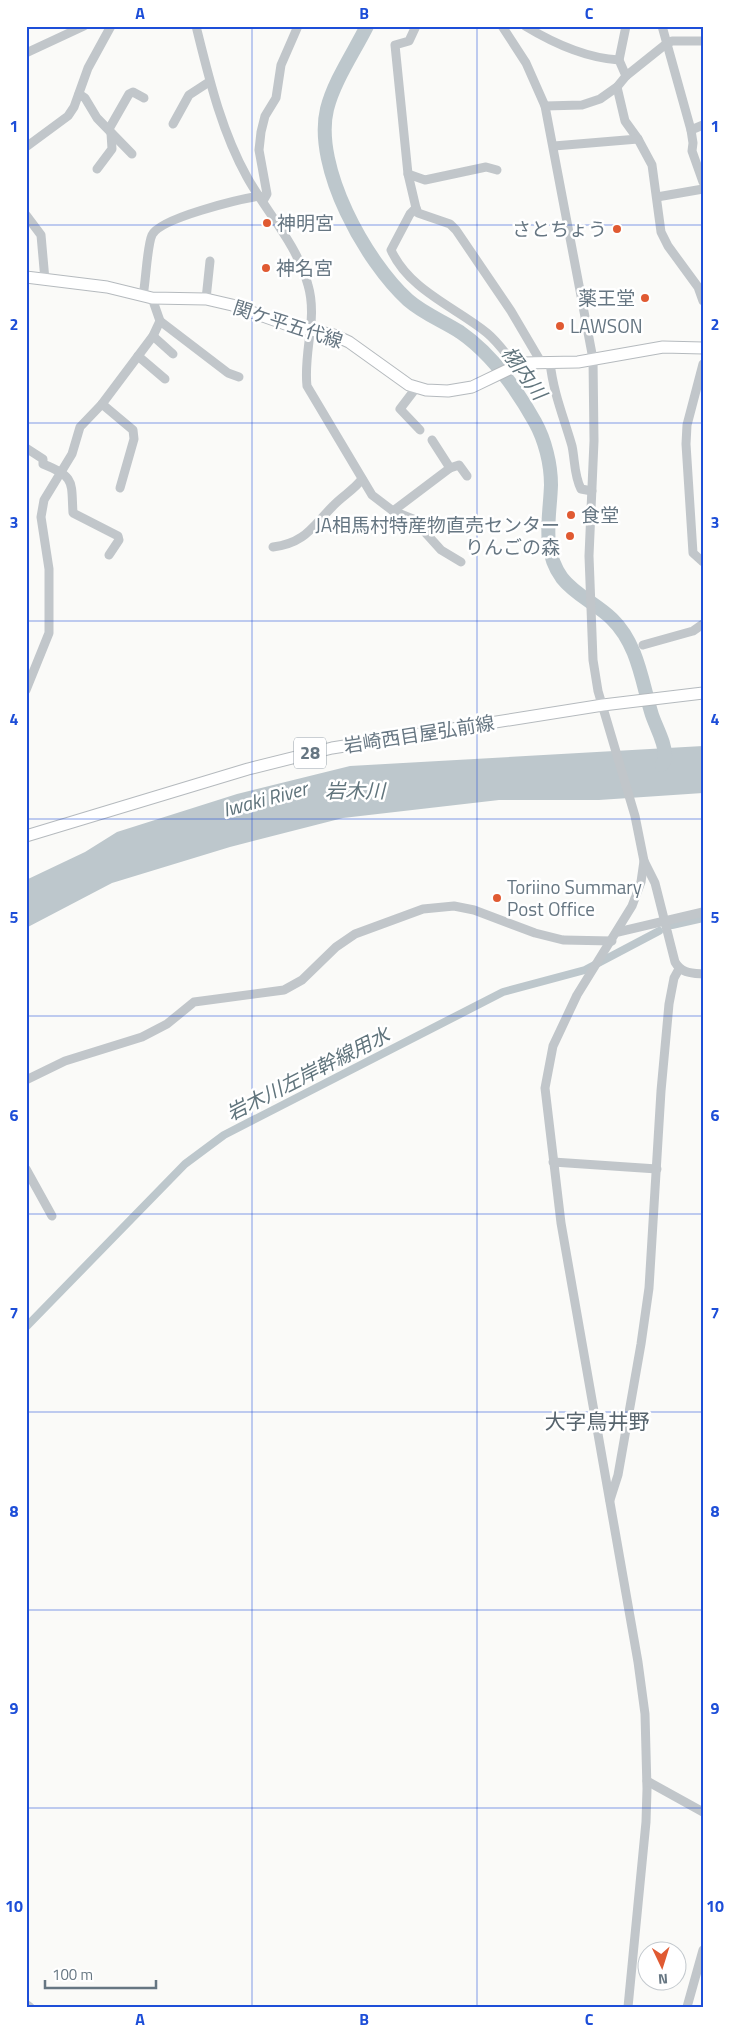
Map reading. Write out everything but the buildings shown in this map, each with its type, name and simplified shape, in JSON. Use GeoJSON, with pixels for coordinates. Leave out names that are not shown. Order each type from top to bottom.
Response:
{"type":"FeatureCollection","features":[{"type":"Feature","properties":{"kind":"main road","name":"関ケ平五代線"},"geometry":{"type":"LineString","coordinates":[[26,277],[107,287],[147,297],[206,299],[334,335],[348,342],[416,388]]}},
{"type":"Feature","properties":{"kind":"main road"},"geometry":{"type":"LineString","coordinates":[[416,388],[461,390],[514,365],[593,359],[664,347],[703,348]]}},
{"type":"Feature","properties":{"kind":"main road","name":"岩崎西目屋弘前線"},"geometry":{"type":"LineString","coordinates":[[26,836],[248,769],[332,748],[603,705],[703,693]]}},
{"type":"Feature","properties":{"kind":"street"},"geometry":{"type":"LineString","coordinates":[[26,53],[84,26]]}},
{"type":"Feature","properties":{"kind":"street"},"geometry":{"type":"LineString","coordinates":[[26,147],[68,116],[79,94],[88,68],[111,26]]}},
{"type":"Feature","properties":{"kind":"street"},"geometry":{"type":"LineString","coordinates":[[196,26],[209,82],[224,126],[247,177],[298,256],[304,271],[312,305],[311,330],[304,367],[307,386],[372,495],[393,511],[413,519],[441,550],[461,562]]}},
{"type":"Feature","properties":{"kind":"street"},"geometry":{"type":"LineString","coordinates":[[239,377],[228,373],[160,321],[147,297],[150,244],[155,230],[165,224],[227,202],[262,199],[267,194],[260,150],[261,132],[265,116],[276,98],[281,64],[298,26]]}},
{"type":"Feature","properties":{"kind":"street"},"geometry":{"type":"LineString","coordinates":[[416,26],[409,41],[395,45],[408,174],[416,208],[418,212],[442,220],[456,230],[545,362],[572,448],[577,481],[581,488],[592,491]]}},
{"type":"Feature","properties":{"kind":"street"},"geometry":{"type":"LineString","coordinates":[[502,26],[526,63],[545,106],[554,146],[593,359],[595,406],[589,589],[594,668],[635,816],[644,860],[655,883],[672,953],[678,969],[674,978],[669,1004],[661,1091],[652,1258],[641,1344],[618,1475],[609,1502]]}},
{"type":"Feature","properties":{"kind":"street"},"geometry":{"type":"LineString","coordinates":[[525,26],[546,39],[591,56],[618,60]]}},
{"type":"Feature","properties":{"kind":"street"},"geometry":{"type":"LineString","coordinates":[[626,26],[618,60],[626,76]]}},
{"type":"Feature","properties":{"kind":"street"},"geometry":{"type":"LineString","coordinates":[[662,26],[691,130],[692,151],[703,182]]}},
{"type":"Feature","properties":{"kind":"street"},"geometry":{"type":"LineString","coordinates":[[545,106],[582,105],[600,99],[617,87],[626,76],[666,44],[672,41],[703,41]]}},
{"type":"Feature","properties":{"kind":"street"},"geometry":{"type":"LineString","coordinates":[[173,124],[189,95],[209,82]]}},
{"type":"Feature","properties":{"kind":"street"},"geometry":{"type":"LineString","coordinates":[[617,87],[625,121],[638,139],[652,165],[661,232],[668,246],[698,287],[703,301]]}},
{"type":"Feature","properties":{"kind":"street"},"geometry":{"type":"LineString","coordinates":[[97,169],[112,149],[110,131],[129,94],[133,92],[144,98]]}},
{"type":"Feature","properties":{"kind":"street"},"geometry":{"type":"LineString","coordinates":[[79,94],[85,98],[97,118],[132,154]]}},
{"type":"Feature","properties":{"kind":"street"},"geometry":{"type":"LineString","coordinates":[[691,130],[703,125]]}},
{"type":"Feature","properties":{"kind":"street"},"geometry":{"type":"LineString","coordinates":[[554,146],[638,139]]}},
{"type":"Feature","properties":{"kind":"street"},"geometry":{"type":"LineString","coordinates":[[408,174],[425,180],[486,167],[497,170]]}},
{"type":"Feature","properties":{"kind":"street"},"geometry":{"type":"LineString","coordinates":[[657,197],[703,189]]}},
{"type":"Feature","properties":{"kind":"street"},"geometry":{"type":"LineString","coordinates":[[416,208],[410,214],[391,250],[395,260],[442,304],[487,333],[514,365]]}},
{"type":"Feature","properties":{"kind":"street"},"geometry":{"type":"LineString","coordinates":[[26,215],[41,235],[45,280]]}},
{"type":"Feature","properties":{"kind":"street"},"geometry":{"type":"LineString","coordinates":[[206,299],[210,261]]}},
{"type":"Feature","properties":{"kind":"street"},"geometry":{"type":"LineString","coordinates":[[26,690],[48,633],[49,569],[41,517],[44,500],[72,454],[80,427],[102,404],[153,336],[160,321]]}},
{"type":"Feature","properties":{"kind":"street"},"geometry":{"type":"LineString","coordinates":[[153,336],[173,354]]}},
{"type":"Feature","properties":{"kind":"street"},"geometry":{"type":"LineString","coordinates":[[138,356],[164,378]]}},
{"type":"Feature","properties":{"kind":"street"},"geometry":{"type":"LineString","coordinates":[[703,364],[687,425],[686,444],[693,553],[703,562]]}},
{"type":"Feature","properties":{"kind":"street"},"geometry":{"type":"LineString","coordinates":[[416,388],[400,409],[420,430]]}},
{"type":"Feature","properties":{"kind":"street"},"geometry":{"type":"LineString","coordinates":[[102,404],[133,430],[134,439],[120,488]]}},
{"type":"Feature","properties":{"kind":"street"},"geometry":{"type":"LineString","coordinates":[[432,440],[450,468]]}},
{"type":"Feature","properties":{"kind":"street"},"geometry":{"type":"LineString","coordinates":[[26,448],[43,458],[43,464],[62,472],[74,492],[73,514],[118,536],[119,540],[109,555]]}},
{"type":"Feature","properties":{"kind":"street"},"geometry":{"type":"LineString","coordinates":[[393,511],[450,468],[458,465],[467,476]]}},
{"type":"Feature","properties":{"kind":"street"},"geometry":{"type":"LineString","coordinates":[[273,547],[295,543],[309,532],[334,504],[349,494],[362,479]]}},
{"type":"Feature","properties":{"kind":"street"},"geometry":{"type":"LineString","coordinates":[[643,645],[693,631],[703,624]]}},
{"type":"Feature","properties":{"kind":"street"},"geometry":{"type":"LineString","coordinates":[[628,2007],[646,1822],[645,1714],[561,1223],[545,1088],[547,1067],[563,1021],[632,906],[641,882],[644,860]]}},
{"type":"Feature","properties":{"kind":"street"},"geometry":{"type":"LineString","coordinates":[[26,1080],[65,1061],[142,1038],[167,1024],[194,1002],[284,990],[302,980],[336,947],[354,934],[423,909],[438,907],[464,908],[536,933],[564,940],[612,941]]}},
{"type":"Feature","properties":{"kind":"street"},"geometry":{"type":"LineString","coordinates":[[618,932],[703,912]]}},
{"type":"Feature","properties":{"kind":"street"},"geometry":{"type":"LineString","coordinates":[[678,969],[703,974]]}},
{"type":"Feature","properties":{"kind":"street"},"geometry":{"type":"LineString","coordinates":[[553,1162],[657,1169]]}},
{"type":"Feature","properties":{"kind":"street"},"geometry":{"type":"LineString","coordinates":[[26,1169],[52,1216]]}},
{"type":"Feature","properties":{"kind":"street"},"geometry":{"type":"LineString","coordinates":[[646,1781],[703,1812]]}},
{"type":"Feature","properties":{"kind":"street"},"geometry":{"type":"LineString","coordinates":[[688,2007],[703,1950]]}},
{"type":"Feature","properties":{"kind":"street"},"geometry":{"type":"LineString","coordinates":[[26,2004],[30,2007]]}},
{"type":"Feature","properties":{"kind":"water","name":"岩木川"},"geometry":{"type":"Polygon","coordinates":[[[703,746],[703,793],[599,800],[499,800],[343,818],[230,847],[112,883],[26,928],[26,880],[85,852],[117,832],[237,794],[350,766],[703,746]]]}},
{"type":"Feature","properties":{"kind":"waterway","name":"栩内川"},"geometry":{"type":"LineString","coordinates":[[367,26],[339,77],[327,109],[325,132],[328,158],[335,185],[360,238],[392,283],[414,305],[460,332],[483,351],[511,384],[539,429],[547,452],[550,469],[548,533],[551,556],[555,567],[567,584],[612,619],[628,640],[638,664],[652,715],[664,747],[665,758],[662,765]]}},
{"type":"Feature","properties":{"kind":"waterway","name":"岩木川左岸幹線用水"},"geometry":{"type":"LineString","coordinates":[[672,925],[703,918]]}},
{"type":"Feature","properties":{"kind":"waterway","name":"岩木川左岸幹線用水"},"geometry":{"type":"LineString","coordinates":[[26,1327],[185,1164],[224,1135],[503,992],[585,970],[659,931]]}},
{"type":"Feature","properties":{"kind":"place","name":"神明宮"},"geometry":{"type":"Point","coordinates":[267,223]}},
{"type":"Feature","properties":{"kind":"place","name":"さとちょう"},"geometry":{"type":"Point","coordinates":[617,229]}},
{"type":"Feature","properties":{"kind":"place","name":"神名宮"},"geometry":{"type":"Point","coordinates":[266,268]}},
{"type":"Feature","properties":{"kind":"place","name":"薬王堂"},"geometry":{"type":"Point","coordinates":[645,298]}},
{"type":"Feature","properties":{"kind":"place","name":"LAWSON"},"geometry":{"type":"Point","coordinates":[560,326]}},
{"type":"Feature","properties":{"kind":"place","name":"食堂"},"geometry":{"type":"Point","coordinates":[571,515]}},
{"type":"Feature","properties":{"kind":"place","name":"JA相馬村特産物直売センター りんごの森"},"geometry":{"type":"Point","coordinates":[570,536]}},
{"type":"Feature","properties":{"kind":"place","name":"Toriino Summary Post Office"},"geometry":{"type":"Point","coordinates":[497,898]}},
{"type":"Feature","properties":{"kind":"district","name":"大字鳥井野"},"geometry":{"type":"Point","coordinates":[597,1422]}},
{"type":"Feature","properties":{"kind":"water label","name":"Iwaki River"},"geometry":{"type":"Point","coordinates":[265,799]}}]}
